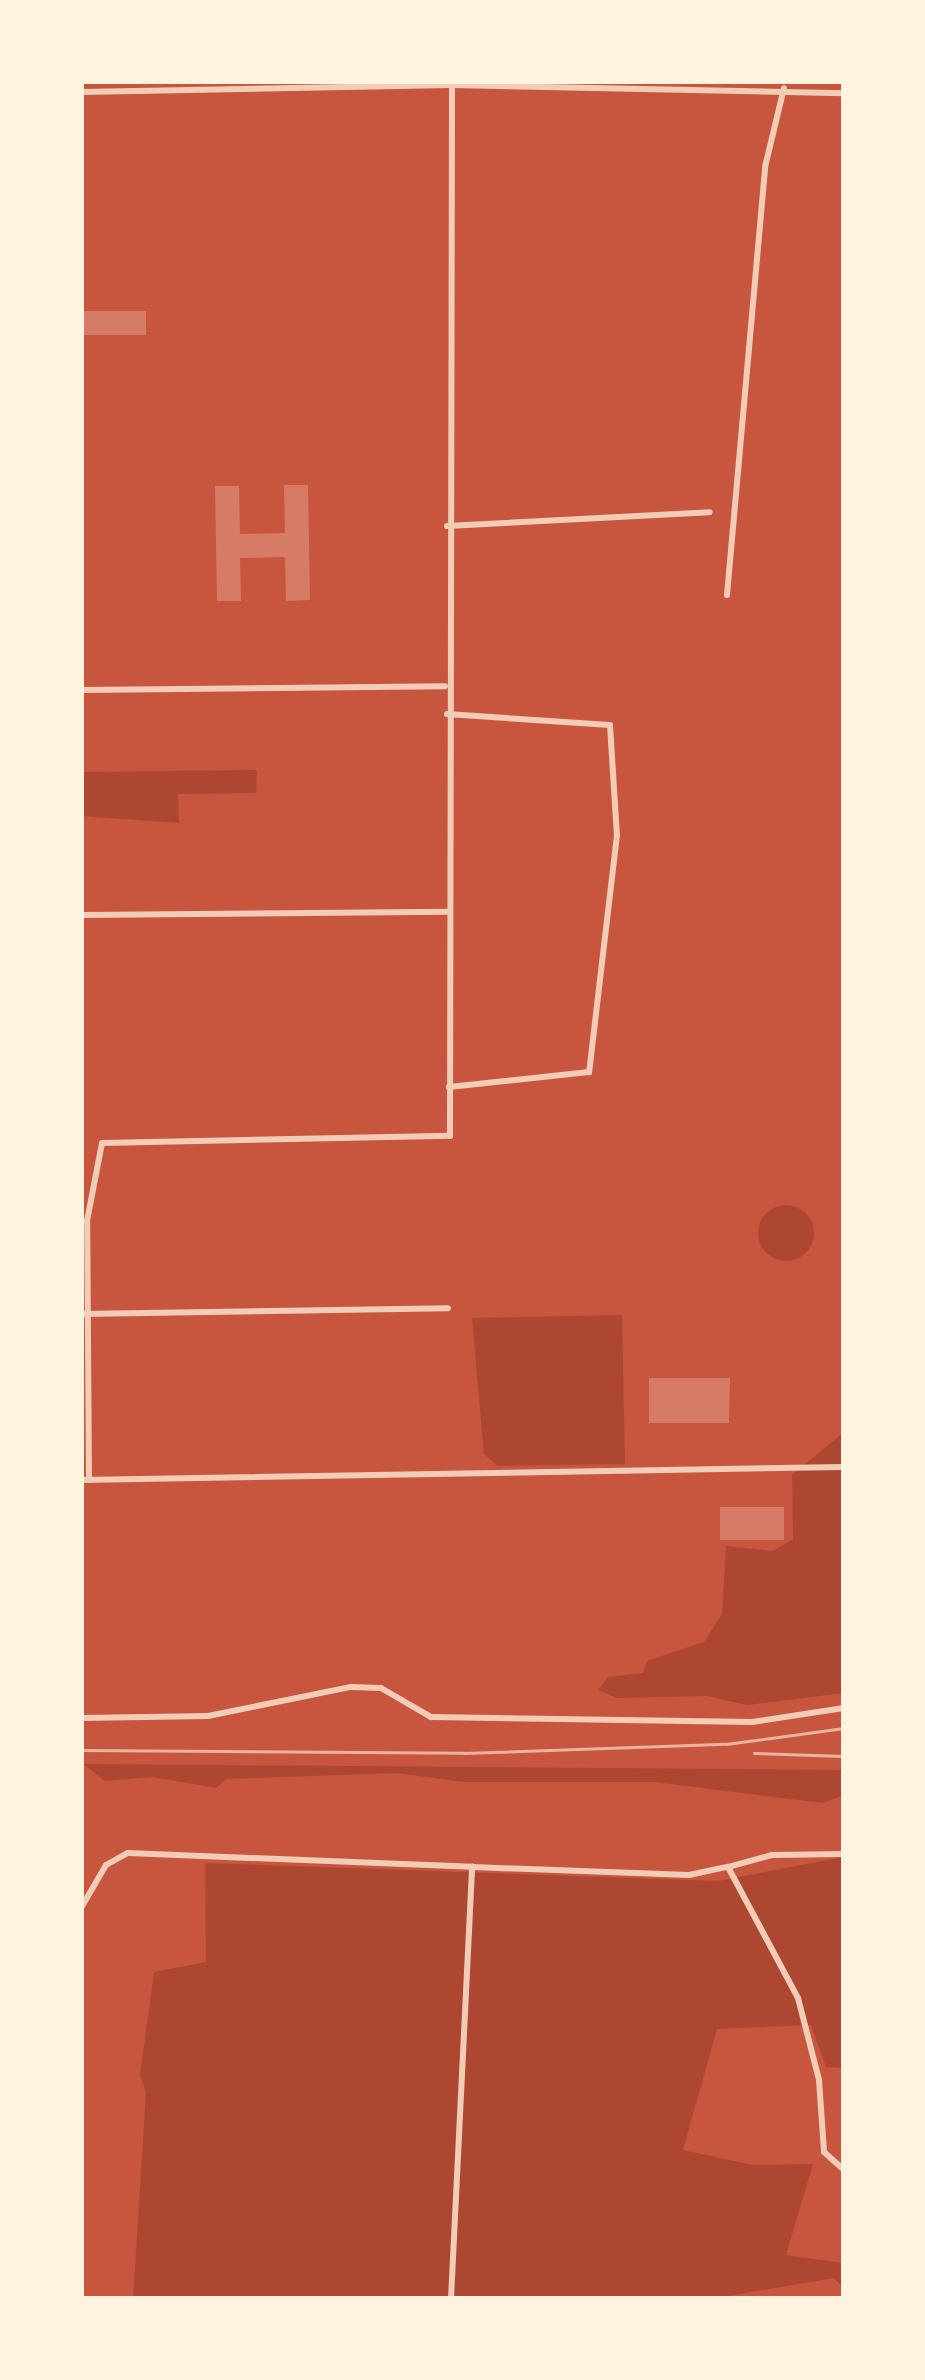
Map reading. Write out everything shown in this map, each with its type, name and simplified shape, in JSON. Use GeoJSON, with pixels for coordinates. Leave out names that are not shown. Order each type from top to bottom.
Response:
{"type":"FeatureCollection","features":[{"type":"Feature","properties":{"kind":"street"},"geometry":{"type":"LineString","coordinates":[[452,83],[445,686],[449,1136],[102,1143],[103,1167],[87,1221],[85,1480],[844,1467]]}},
{"type":"Feature","properties":{"kind":"street"},"geometry":{"type":"LineString","coordinates":[[81,92],[452,83],[745,84],[844,93]]}},
{"type":"Feature","properties":{"kind":"street"},"geometry":{"type":"LineString","coordinates":[[728,595],[765,167],[784,88]]}},
{"type":"Feature","properties":{"kind":"street"},"geometry":{"type":"LineString","coordinates":[[447,526],[710,512]]}},
{"type":"Feature","properties":{"kind":"street"},"geometry":{"type":"LineString","coordinates":[[81,690],[445,686]]}},
{"type":"Feature","properties":{"kind":"street"},"geometry":{"type":"LineString","coordinates":[[447,714],[610,725],[616,836],[589,1072],[449,1087]]}},
{"type":"Feature","properties":{"kind":"street"},"geometry":{"type":"LineString","coordinates":[[81,915],[447,912]]}},
{"type":"Feature","properties":{"kind":"street"},"geometry":{"type":"LineString","coordinates":[[84,1314],[448,1308]]}},
{"type":"Feature","properties":{"kind":"street"},"geometry":{"type":"LineString","coordinates":[[81,1718],[208,1716],[351,1687],[380,1688],[431,1717],[752,1723],[844,1708]]}},
{"type":"Feature","properties":{"kind":"street"},"geometry":{"type":"LineString","coordinates":[[81,1908],[106,1865],[128,1853],[689,1875],[772,1855],[844,1854]]}},
{"type":"Feature","properties":{"kind":"street"},"geometry":{"type":"LineString","coordinates":[[728,1867],[798,1998],[819,2080],[824,2152],[844,2170]]}},
{"type":"Feature","properties":{"kind":"street"},"geometry":{"type":"LineString","coordinates":[[451,2299],[472,1868]]}},
{"type":"Feature","properties":{"kind":"shaded area"},"geometry":{"type":"Polygon","coordinates":[[[257,770],[256,793],[178,794],[179,823],[81,816],[81,772],[257,770]]]}},
{"type":"Feature","properties":{"kind":"shaded area"},"geometry":{"type":"Polygon","coordinates":[[[786,1205],[805,1214],[814,1233],[805,1252],[786,1261],[767,1252],[758,1233],[767,1214],[786,1205]]]}},
{"type":"Feature","properties":{"kind":"shaded area"},"geometry":{"type":"Polygon","coordinates":[[[622,1315],[625,1464],[498,1466],[484,1454],[472,1318],[622,1315]]]}},
{"type":"Feature","properties":{"kind":"shaded area"},"geometry":{"type":"Polygon","coordinates":[[[844,1432],[844,1693],[747,1705],[707,1696],[617,1698],[598,1690],[608,1677],[643,1673],[647,1661],[704,1642],[722,1614],[726,1546],[773,1551],[793,1539],[792,1475],[844,1432]]]}},
{"type":"Feature","properties":{"kind":"shaded area"},"geometry":{"type":"Polygon","coordinates":[[[83,1764],[844,1770],[844,1795],[823,1803],[655,1782],[463,1782],[397,1773],[226,1779],[216,1788],[153,1777],[105,1781],[83,1764]]]}},
{"type":"Feature","properties":{"kind":"shaded area"},"geometry":{"type":"Polygon","coordinates":[[[844,1857],[844,2068],[826,2067],[811,2025],[717,2029],[683,2150],[753,2165],[813,2164],[786,2255],[844,2263],[844,2288],[834,2278],[710,2299],[133,2299],[146,2092],[140,2076],[154,1972],[206,1962],[205,1863],[718,1881],[844,1857]]]}},
{"type":"Feature","properties":{"kind":"building"},"geometry":{"type":"Polygon","coordinates":[[[81,311],[146,311],[146,335],[81,335],[81,311]]]}},
{"type":"Feature","properties":{"kind":"building"},"geometry":{"type":"Polygon","coordinates":[[[284,485],[308,485],[310,600],[286,601],[285,557],[240,558],[241,601],[217,601],[215,486],[239,486],[240,534],[285,533],[284,485]]]}},
{"type":"Feature","properties":{"kind":"building"},"geometry":{"type":"Polygon","coordinates":[[[649,1378],[730,1378],[729,1423],[649,1423],[649,1378]]]}},
{"type":"Feature","properties":{"kind":"building"},"geometry":{"type":"Polygon","coordinates":[[[720,1507],[784,1507],[784,1540],[720,1540],[720,1507]]]}},
{"type":"Feature","properties":{"kind":"railway"},"geometry":{"type":"LineString","coordinates":[[81,1750],[464,1753],[726,1744],[844,1728]]}},
{"type":"Feature","properties":{"kind":"railway"},"geometry":{"type":"LineString","coordinates":[[754,1753],[844,1756]]}}]}
